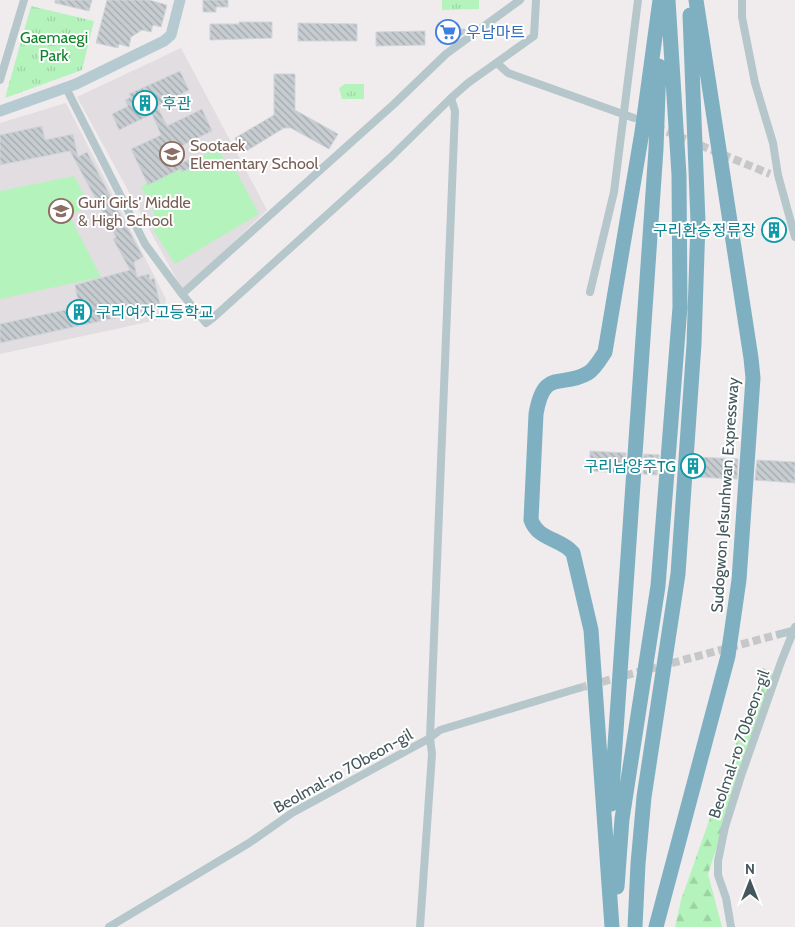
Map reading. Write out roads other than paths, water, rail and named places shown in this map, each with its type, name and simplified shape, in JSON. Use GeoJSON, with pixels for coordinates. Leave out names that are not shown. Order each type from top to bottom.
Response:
{"type":"FeatureCollection","features":[{"type":"Feature","properties":{"kind":"highway"},"geometry":{"type":"LineString","coordinates":[[615,927],[591,630],[574,553],[568,547],[550,540],[535,530],[532,520],[534,442],[537,407],[544,389],[558,379],[581,376],[591,372],[606,352],[642,132],[660,0]]}},
{"type":"Feature","properties":{"kind":"highway"},"geometry":{"type":"LineString","coordinates":[[615,927],[610,817],[656,149],[664,0]]}},
{"type":"Feature","properties":{"kind":"highway"},"geometry":{"type":"LineString","coordinates":[[615,927],[622,819],[658,586],[680,306],[679,175],[668,0]]}},
{"type":"Feature","properties":{"kind":"highway"},"geometry":{"type":"LineString","coordinates":[[635,927],[644,797],[680,554],[694,344],[698,222],[690,0]]}},
{"type":"Feature","properties":{"kind":"highway","name":"Sudogwon Je1sunhwan Expressway"},"geometry":{"type":"LineString","coordinates":[[656,927],[728,656],[740,570],[753,378],[749,339],[707,85],[696,0]]}},
{"type":"Feature","properties":{"kind":"street"},"geometry":{"type":"LineString","coordinates":[[0,80],[24,0]]}},
{"type":"Feature","properties":{"kind":"street"},"geometry":{"type":"LineString","coordinates":[[0,111],[66,88],[168,38],[172,31],[180,0]]}},
{"type":"Feature","properties":{"kind":"street"},"geometry":{"type":"LineString","coordinates":[[182,294],[394,104],[446,54],[520,0]]}},
{"type":"Feature","properties":{"kind":"street"},"geometry":{"type":"LineString","coordinates":[[66,88],[145,244],[206,323],[214,318],[451,98],[534,36],[536,0]]}},
{"type":"Feature","properties":{"kind":"street"},"geometry":{"type":"LineString","coordinates":[[590,292],[614,192],[638,0]]}},
{"type":"Feature","properties":{"kind":"street"},"geometry":{"type":"LineString","coordinates":[[742,0],[748,52],[773,143],[774,174],[785,194],[795,237]]}},
{"type":"Feature","properties":{"kind":"street"},"geometry":{"type":"LineString","coordinates":[[497,63],[508,72],[634,118]]}},
{"type":"Feature","properties":{"kind":"street"},"geometry":{"type":"LineString","coordinates":[[420,927],[432,754],[430,738],[455,111],[451,98]]}},
{"type":"Feature","properties":{"kind":"street"},"geometry":{"type":"LineString","coordinates":[[785,194],[795,197]]}},
{"type":"Feature","properties":{"kind":"street","name":"Beolmal-ro 70beon-gil"},"geometry":{"type":"LineString","coordinates":[[780,634],[795,629]]}},
{"type":"Feature","properties":{"kind":"street","name":"Beolmal-ro 70beon-gil"},"geometry":{"type":"LineString","coordinates":[[731,927],[726,898],[718,875],[718,861],[725,827],[741,776],[795,629]]}},
{"type":"Feature","properties":{"kind":"street","name":"Beolmal-ro 70beon-gil"},"geometry":{"type":"LineString","coordinates":[[109,927],[249,844],[292,813],[430,738],[440,730],[579,688]]}},
{"type":"Feature","properties":{"kind":"tunnel"},"geometry":{"type":"LineString","coordinates":[[656,127],[770,174]]}},
{"type":"Feature","properties":{"kind":"tunnel"},"geometry":{"type":"LineString","coordinates":[[579,688],[780,634]]}},
{"type":"Feature","properties":{"kind":"place","name":"우남마트"},"geometry":{"type":"Point","coordinates":[448,32]}},
{"type":"Feature","properties":{"kind":"place","name":"후관"},"geometry":{"type":"Point","coordinates":[145,103]}},
{"type":"Feature","properties":{"kind":"place","name":"Sootaek Elementary School"},"geometry":{"type":"Point","coordinates":[172,154]}},
{"type":"Feature","properties":{"kind":"place","name":"Guri Girls' Middle & High School"},"geometry":{"type":"Point","coordinates":[61,211]}},
{"type":"Feature","properties":{"kind":"place","name":"구리환승정류장"},"geometry":{"type":"Point","coordinates":[774,230]}},
{"type":"Feature","properties":{"kind":"place","name":"구리여자고등학교"},"geometry":{"type":"Point","coordinates":[79,312]}},
{"type":"Feature","properties":{"kind":"place","name":"구리남양주TG"},"geometry":{"type":"Point","coordinates":[693,466]}},
{"type":"Feature","properties":{"kind":"park label","name":"Gaemaegi Park"},"geometry":{"type":"Point","coordinates":[54,46]}}]}
